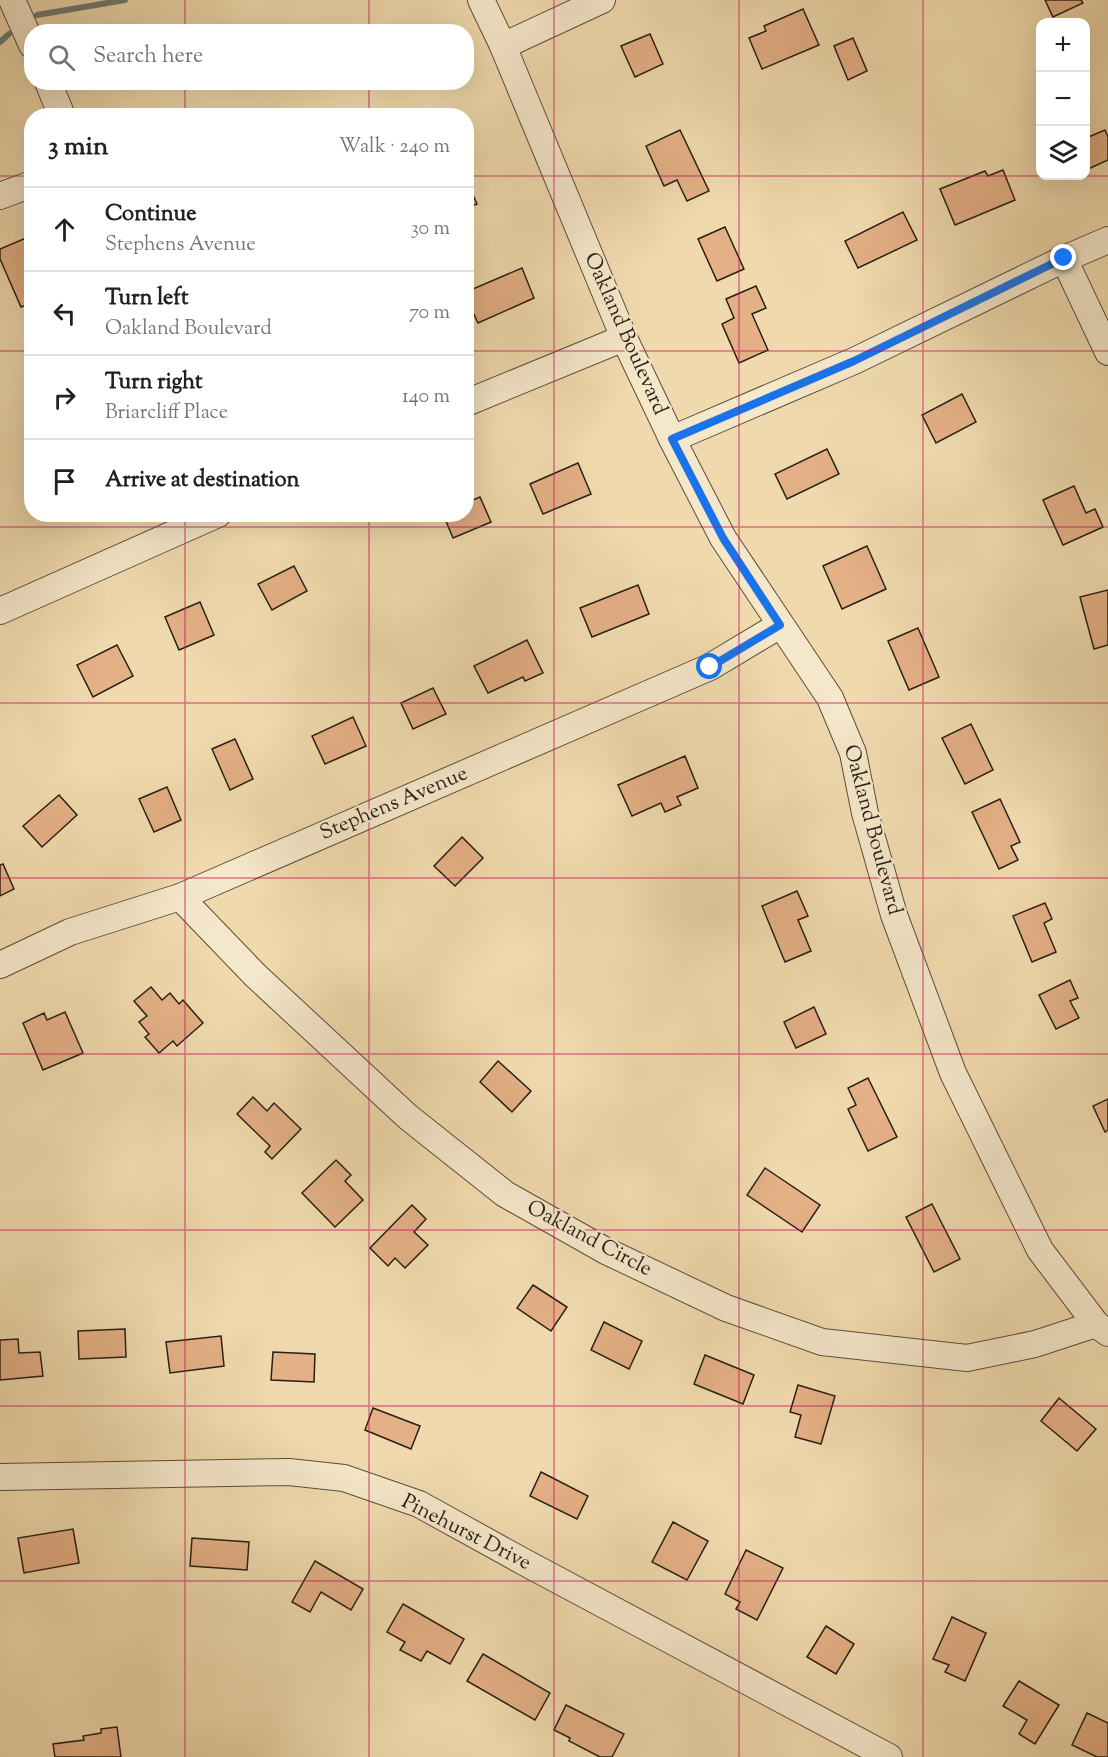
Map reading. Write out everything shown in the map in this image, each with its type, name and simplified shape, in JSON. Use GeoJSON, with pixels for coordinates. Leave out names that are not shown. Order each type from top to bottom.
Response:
{"type":"FeatureCollection","features":[{"type":"Feature","properties":{"kind":"street"},"geometry":{"type":"LineString","coordinates":[[12,0],[24,27]]}},
{"type":"Feature","properties":{"kind":"street","name":"Oakland Boulevard"},"geometry":{"type":"LineString","coordinates":[[481,0],[503,46],[624,338],[672,439],[723,538],[830,698],[854,753],[865,813],[894,915],[953,1073],[1040,1251],[1102,1328]]}},
{"type":"Feature","properties":{"kind":"street"},"geometry":{"type":"LineString","coordinates":[[503,46],[602,0]]}},
{"type":"Feature","properties":{"kind":"street"},"geometry":{"type":"LineString","coordinates":[[51,90],[59,108]]}},
{"type":"Feature","properties":{"kind":"street"},"geometry":{"type":"LineString","coordinates":[[0,196],[24,187]]}},
{"type":"Feature","properties":{"kind":"street"},"geometry":{"type":"LineString","coordinates":[[672,439],[854,361],[1064,258],[1108,240]]}},
{"type":"Feature","properties":{"kind":"street"},"geometry":{"type":"LineString","coordinates":[[1064,258],[1108,352]]}},
{"type":"Feature","properties":{"kind":"street"},"geometry":{"type":"LineString","coordinates":[[474,400],[624,338]]}},
{"type":"Feature","properties":{"kind":"street"},"geometry":{"type":"LineString","coordinates":[[0,611],[200,522]]}},
{"type":"Feature","properties":{"kind":"street","name":"Stephens Avenue"},"geometry":{"type":"LineString","coordinates":[[0,966],[70,932],[180,897],[710,667],[780,625]]}},
{"type":"Feature","properties":{"kind":"street","name":"Oakland Circle"},"geometry":{"type":"LineString","coordinates":[[180,897],[255,975],[408,1116],[505,1194],[606,1251],[716,1303],[822,1342],[967,1358],[1102,1328]]}},
{"type":"Feature","properties":{"kind":"street","name":"Pinehurst Drive"},"geometry":{"type":"LineString","coordinates":[[0,1477],[289,1472],[344,1478],[419,1504],[889,1757]]}},
{"type":"Feature","properties":{"kind":"building"},"geometry":{"type":"Polygon","coordinates":[[[1045,0],[1081,0],[1083,3],[1053,17],[1045,0]]]}},
{"type":"Feature","properties":{"kind":"building"},"geometry":{"type":"Polygon","coordinates":[[[803,9],[819,45],[762,69],[749,38],[766,31],[764,26],[803,9]]]}},
{"type":"Feature","properties":{"kind":"building"},"geometry":{"type":"Polygon","coordinates":[[[650,34],[663,64],[635,77],[621,46],[650,34]]]}},
{"type":"Feature","properties":{"kind":"building"},"geometry":{"type":"Polygon","coordinates":[[[853,38],[867,71],[848,80],[834,46],[853,38]]]}},
{"type":"Feature","properties":{"kind":"building"},"geometry":{"type":"Polygon","coordinates":[[[680,130],[709,191],[687,201],[677,180],[664,186],[646,146],[680,130]]]}},
{"type":"Feature","properties":{"kind":"building"},"geometry":{"type":"Polygon","coordinates":[[[1105,130],[1108,137],[1108,160],[1090,168],[1090,136],[1105,130]]]}},
{"type":"Feature","properties":{"kind":"building"},"geometry":{"type":"Polygon","coordinates":[[[1003,170],[1015,200],[955,225],[940,189],[985,171],[988,176],[1003,170]]]}},
{"type":"Feature","properties":{"kind":"building"},"geometry":{"type":"Polygon","coordinates":[[[903,212],[917,240],[858,268],[845,241],[903,212]]]}},
{"type":"Feature","properties":{"kind":"building"},"geometry":{"type":"Polygon","coordinates":[[[725,227],[744,269],[717,281],[698,239],[725,227]]]}},
{"type":"Feature","properties":{"kind":"building"},"geometry":{"type":"Polygon","coordinates":[[[24,239],[24,306],[21,307],[0,259],[0,249],[24,239]]]}},
{"type":"Feature","properties":{"kind":"building"},"geometry":{"type":"Polygon","coordinates":[[[522,268],[534,298],[478,323],[474,314],[474,289],[522,268]]]}},
{"type":"Feature","properties":{"kind":"building"},"geometry":{"type":"Polygon","coordinates":[[[756,286],[766,308],[752,314],[768,350],[739,363],[722,324],[734,318],[726,299],[756,286]]]}},
{"type":"Feature","properties":{"kind":"building"},"geometry":{"type":"Polygon","coordinates":[[[962,394],[976,422],[936,443],[922,415],[962,394]]]}},
{"type":"Feature","properties":{"kind":"building"},"geometry":{"type":"Polygon","coordinates":[[[827,449],[839,474],[787,499],[775,474],[827,449]]]}},
{"type":"Feature","properties":{"kind":"building"},"geometry":{"type":"Polygon","coordinates":[[[578,463],[591,494],[543,514],[530,484],[578,463]]]}},
{"type":"Feature","properties":{"kind":"building"},"geometry":{"type":"Polygon","coordinates":[[[1074,486],[1086,513],[1095,509],[1103,527],[1063,545],[1043,500],[1074,486]]]}},
{"type":"Feature","properties":{"kind":"building"},"geometry":{"type":"Polygon","coordinates":[[[480,497],[491,522],[453,538],[446,522],[474,522],[474,500],[480,497]]]}},
{"type":"Feature","properties":{"kind":"building"},"geometry":{"type":"Polygon","coordinates":[[[867,546],[886,589],[842,609],[823,566],[867,546]]]}},
{"type":"Feature","properties":{"kind":"building"},"geometry":{"type":"Polygon","coordinates":[[[294,566],[307,591],[272,610],[258,584],[294,566]]]}},
{"type":"Feature","properties":{"kind":"building"},"geometry":{"type":"Polygon","coordinates":[[[638,585],[649,614],[592,637],[580,608],[638,585]]]}},
{"type":"Feature","properties":{"kind":"building"},"geometry":{"type":"Polygon","coordinates":[[[1108,590],[1108,645],[1094,649],[1080,597],[1108,590]]]}},
{"type":"Feature","properties":{"kind":"building"},"geometry":{"type":"Polygon","coordinates":[[[200,602],[214,635],[179,650],[165,617],[200,602]]]}},
{"type":"Feature","properties":{"kind":"building"},"geometry":{"type":"Polygon","coordinates":[[[918,628],[939,677],[909,690],[888,641],[918,628]]]}},
{"type":"Feature","properties":{"kind":"building"},"geometry":{"type":"Polygon","coordinates":[[[527,640],[543,673],[525,681],[523,677],[488,693],[474,666],[527,640]]]}},
{"type":"Feature","properties":{"kind":"building"},"geometry":{"type":"Polygon","coordinates":[[[117,645],[133,676],[93,697],[77,665],[117,645]]]}},
{"type":"Feature","properties":{"kind":"building"},"geometry":{"type":"Polygon","coordinates":[[[433,688],[446,714],[413,729],[401,703],[433,688]]]}},
{"type":"Feature","properties":{"kind":"building"},"geometry":{"type":"Polygon","coordinates":[[[353,717],[366,746],[325,764],[312,736],[353,717]]]}},
{"type":"Feature","properties":{"kind":"building"},"geometry":{"type":"Polygon","coordinates":[[[971,724],[993,770],[965,784],[942,738],[971,724]]]}},
{"type":"Feature","properties":{"kind":"building"},"geometry":{"type":"Polygon","coordinates":[[[235,739],[253,779],[230,790],[212,749],[235,739]]]}},
{"type":"Feature","properties":{"kind":"building"},"geometry":{"type":"Polygon","coordinates":[[[685,756],[698,788],[677,797],[681,805],[665,812],[661,803],[632,816],[618,785],[685,756]]]}},
{"type":"Feature","properties":{"kind":"building"},"geometry":{"type":"Polygon","coordinates":[[[167,787],[181,820],[154,832],[139,799],[167,787]]]}},
{"type":"Feature","properties":{"kind":"building"},"geometry":{"type":"Polygon","coordinates":[[[59,795],[77,815],[42,847],[23,826],[59,795]]]}},
{"type":"Feature","properties":{"kind":"building"},"geometry":{"type":"Polygon","coordinates":[[[1000,799],[1020,842],[1011,846],[1018,860],[999,869],[972,812],[1000,799]]]}},
{"type":"Feature","properties":{"kind":"building"},"geometry":{"type":"Polygon","coordinates":[[[462,837],[483,858],[455,886],[434,866],[462,837]]]}},
{"type":"Feature","properties":{"kind":"building"},"geometry":{"type":"Polygon","coordinates":[[[3,864],[14,889],[0,896],[0,865],[3,864]]]}},
{"type":"Feature","properties":{"kind":"building"},"geometry":{"type":"Polygon","coordinates":[[[797,891],[808,916],[798,920],[811,951],[785,962],[762,906],[797,891]]]}},
{"type":"Feature","properties":{"kind":"building"},"geometry":{"type":"Polygon","coordinates":[[[1045,903],[1052,919],[1044,923],[1056,952],[1032,962],[1013,916],[1045,903]]]}},
{"type":"Feature","properties":{"kind":"building"},"geometry":{"type":"Polygon","coordinates":[[[1070,980],[1078,998],[1070,1001],[1079,1018],[1056,1029],[1039,995],[1070,980]]]}},
{"type":"Feature","properties":{"kind":"building"},"geometry":{"type":"Polygon","coordinates":[[[151,987],[162,1000],[170,993],[179,1004],[183,1000],[203,1023],[177,1046],[173,1041],[159,1053],[145,1037],[149,1034],[139,1022],[147,1016],[134,1001],[151,987]]]}},
{"type":"Feature","properties":{"kind":"building"},"geometry":{"type":"Polygon","coordinates":[[[814,1007],[826,1034],[796,1048],[784,1022],[814,1007]]]}},
{"type":"Feature","properties":{"kind":"building"},"geometry":{"type":"Polygon","coordinates":[[[65,1012],[83,1053],[43,1070],[23,1023],[44,1013],[47,1020],[65,1012]]]}},
{"type":"Feature","properties":{"kind":"building"},"geometry":{"type":"Polygon","coordinates":[[[498,1061],[531,1091],[512,1112],[480,1082],[498,1061]]]}},
{"type":"Feature","properties":{"kind":"building"},"geometry":{"type":"Polygon","coordinates":[[[868,1078],[897,1137],[868,1151],[848,1109],[856,1105],[848,1088],[868,1078]]]}},
{"type":"Feature","properties":{"kind":"building"},"geometry":{"type":"Polygon","coordinates":[[[253,1097],[267,1111],[274,1103],[301,1129],[272,1159],[265,1152],[270,1146],[237,1114],[253,1097]]]}},
{"type":"Feature","properties":{"kind":"building"},"geometry":{"type":"Polygon","coordinates":[[[1108,1099],[1108,1130],[1105,1132],[1093,1106],[1108,1099]]]}},
{"type":"Feature","properties":{"kind":"building"},"geometry":{"type":"Polygon","coordinates":[[[336,1160],[351,1175],[345,1181],[363,1200],[335,1227],[302,1193],[336,1160]]]}},
{"type":"Feature","properties":{"kind":"building"},"geometry":{"type":"Polygon","coordinates":[[[765,1168],[820,1205],[802,1232],[747,1195],[765,1168]]]}},
{"type":"Feature","properties":{"kind":"building"},"geometry":{"type":"Polygon","coordinates":[[[932,1204],[960,1259],[934,1272],[906,1217],[932,1204]]]}},
{"type":"Feature","properties":{"kind":"building"},"geometry":{"type":"Polygon","coordinates":[[[412,1205],[426,1219],[414,1232],[428,1245],[405,1268],[395,1258],[388,1266],[370,1248],[412,1205]]]}},
{"type":"Feature","properties":{"kind":"building"},"geometry":{"type":"Polygon","coordinates":[[[533,1285],[567,1307],[551,1331],[517,1308],[533,1285]]]}},
{"type":"Feature","properties":{"kind":"building"},"geometry":{"type":"Polygon","coordinates":[[[604,1322],[642,1341],[629,1369],[591,1350],[604,1322]]]}},
{"type":"Feature","properties":{"kind":"building"},"geometry":{"type":"Polygon","coordinates":[[[125,1329],[126,1357],[79,1359],[78,1331],[125,1329]]]}},
{"type":"Feature","properties":{"kind":"building"},"geometry":{"type":"Polygon","coordinates":[[[221,1336],[224,1366],[170,1373],[166,1342],[221,1336]]]}},
{"type":"Feature","properties":{"kind":"building"},"geometry":{"type":"Polygon","coordinates":[[[18,1339],[19,1353],[40,1352],[43,1376],[0,1380],[0,1340],[18,1339]]]}},
{"type":"Feature","properties":{"kind":"building"},"geometry":{"type":"Polygon","coordinates":[[[273,1352],[315,1354],[314,1382],[271,1380],[273,1352]]]}},
{"type":"Feature","properties":{"kind":"building"},"geometry":{"type":"Polygon","coordinates":[[[705,1355],[754,1375],[743,1404],[694,1384],[705,1355]]]}},
{"type":"Feature","properties":{"kind":"building"},"geometry":{"type":"Polygon","coordinates":[[[798,1385],[835,1396],[821,1444],[795,1437],[801,1415],[790,1412],[798,1385]]]}},
{"type":"Feature","properties":{"kind":"building"},"geometry":{"type":"Polygon","coordinates":[[[1059,1398],[1096,1429],[1077,1451],[1041,1421],[1059,1398]]]}},
{"type":"Feature","properties":{"kind":"building"},"geometry":{"type":"Polygon","coordinates":[[[373,1408],[420,1426],[411,1449],[365,1430],[373,1408]]]}},
{"type":"Feature","properties":{"kind":"building"},"geometry":{"type":"Polygon","coordinates":[[[541,1472],[588,1496],[577,1519],[530,1496],[541,1472]]]}},
{"type":"Feature","properties":{"kind":"building"},"geometry":{"type":"Polygon","coordinates":[[[673,1522],[708,1541],[687,1580],[652,1562],[673,1522]]]}},
{"type":"Feature","properties":{"kind":"building"},"geometry":{"type":"Polygon","coordinates":[[[73,1529],[79,1563],[24,1573],[18,1538],[73,1529]]]}},
{"type":"Feature","properties":{"kind":"building"},"geometry":{"type":"Polygon","coordinates":[[[192,1538],[249,1542],[247,1570],[190,1566],[192,1538]]]}},
{"type":"Feature","properties":{"kind":"building"},"geometry":{"type":"Polygon","coordinates":[[[746,1550],[783,1568],[757,1620],[736,1609],[740,1602],[725,1594],[746,1550]]]}},
{"type":"Feature","properties":{"kind":"building"},"geometry":{"type":"Polygon","coordinates":[[[315,1561],[363,1589],[351,1610],[321,1592],[310,1612],[292,1602],[315,1561]]]}},
{"type":"Feature","properties":{"kind":"building"},"geometry":{"type":"Polygon","coordinates":[[[403,1604],[464,1639],[450,1664],[427,1651],[421,1661],[400,1650],[405,1642],[387,1632],[403,1604]]]}},
{"type":"Feature","properties":{"kind":"building"},"geometry":{"type":"Polygon","coordinates":[[[952,1617],[986,1633],[965,1681],[945,1672],[949,1665],[933,1659],[952,1617]]]}},
{"type":"Feature","properties":{"kind":"building"},"geometry":{"type":"Polygon","coordinates":[[[826,1626],[854,1644],[836,1674],[807,1657],[826,1626]]]}},
{"type":"Feature","properties":{"kind":"building"},"geometry":{"type":"Polygon","coordinates":[[[483,1654],[550,1693],[535,1720],[467,1681],[483,1654]]]}},
{"type":"Feature","properties":{"kind":"building"},"geometry":{"type":"Polygon","coordinates":[[[1019,1681],[1059,1705],[1035,1744],[1019,1734],[1027,1720],[1003,1706],[1019,1681]]]}},
{"type":"Feature","properties":{"kind":"building"},"geometry":{"type":"Polygon","coordinates":[[[566,1705],[624,1734],[612,1757],[600,1757],[569,1741],[570,1738],[554,1730],[566,1705]]]}},
{"type":"Feature","properties":{"kind":"building"},"geometry":{"type":"Polygon","coordinates":[[[1087,1713],[1108,1723],[1108,1757],[1097,1757],[1072,1745],[1087,1713]]]}},
{"type":"Feature","properties":{"kind":"building"},"geometry":{"type":"Polygon","coordinates":[[[117,1727],[121,1757],[55,1757],[53,1744],[84,1740],[83,1736],[101,1733],[101,1729],[117,1727]]]}},
{"type":"Feature","properties":{"kind":"waterway"},"geometry":{"type":"LineString","coordinates":[[37,15],[125,0]]}},
{"type":"Feature","properties":{"kind":"waterway"},"geometry":{"type":"LineString","coordinates":[[0,42],[9,34]]}},
{"type":"Feature","properties":{"kind":"route"},"geometry":{"type":"LineString","coordinates":[[710,667],[780,625],[723,538],[672,439],[854,361],[1064,258]]}}]}
